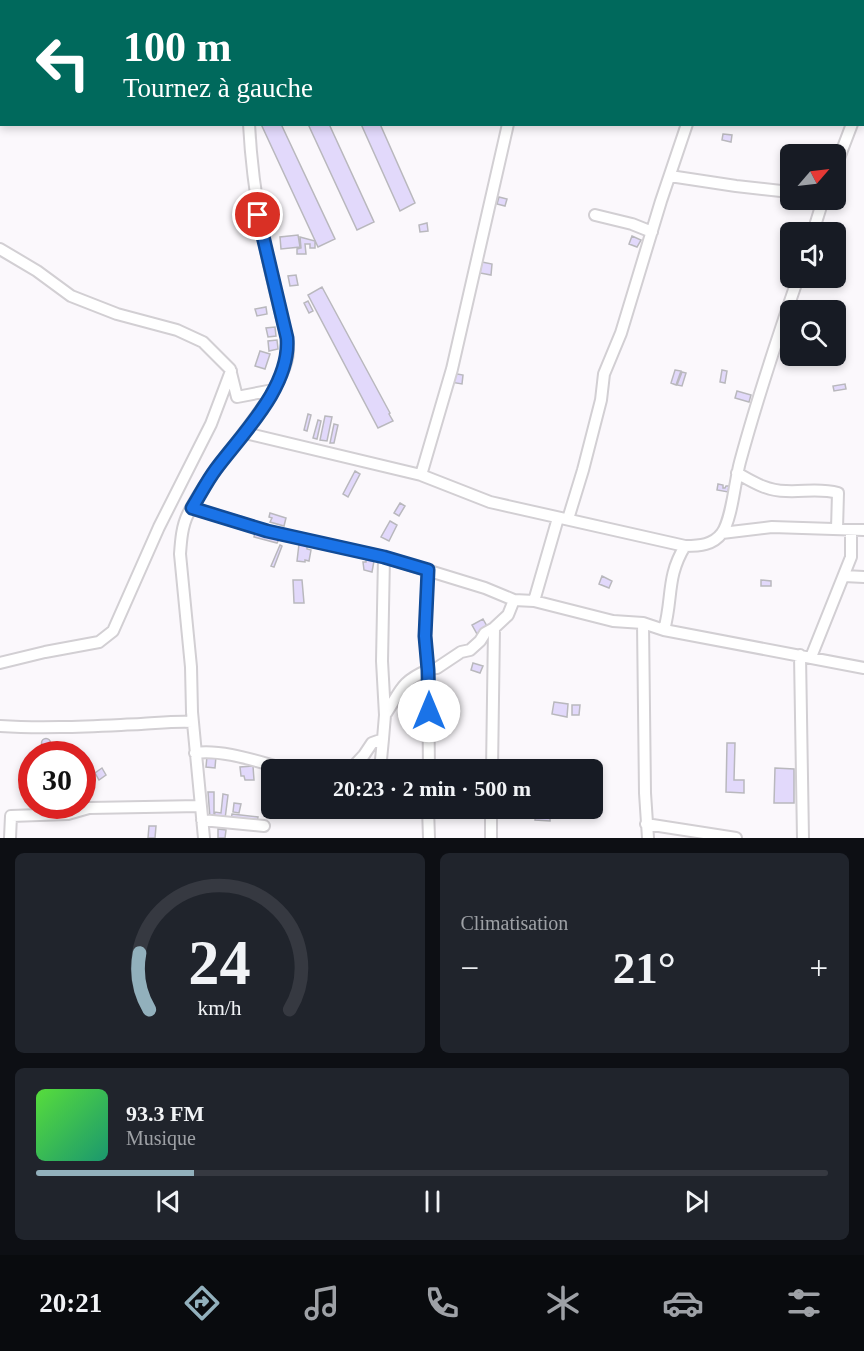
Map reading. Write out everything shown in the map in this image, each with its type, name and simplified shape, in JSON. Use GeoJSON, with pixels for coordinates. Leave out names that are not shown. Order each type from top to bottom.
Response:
{"type":"FeatureCollection","features":[{"type":"Feature","properties":{"kind":"street"},"geometry":{"type":"LineString","coordinates":[[204,838],[195,753],[191,668],[180,554],[182,532],[192,508],[216,469],[245,433],[273,390],[284,370],[288,353],[287,338],[262,236],[255,195],[249,126]]}},
{"type":"Feature","properties":{"kind":"street"},"geometry":{"type":"LineString","coordinates":[[422,475],[452,369],[508,126]]}},
{"type":"Feature","properties":{"kind":"street"},"geometry":{"type":"LineString","coordinates":[[534,601],[601,400],[604,374],[621,333],[626,310],[686,126]]}},
{"type":"Feature","properties":{"kind":"street"},"geometry":{"type":"LineString","coordinates":[[844,144],[851,126]]}},
{"type":"Feature","properties":{"kind":"street"},"geometry":{"type":"LineString","coordinates":[[670,176],[780,191]]}},
{"type":"Feature","properties":{"kind":"street"},"geometry":{"type":"LineString","coordinates":[[596,215],[632,224],[652,232]]}},
{"type":"Feature","properties":{"kind":"street"},"geometry":{"type":"LineString","coordinates":[[0,249],[37,271],[71,296],[117,314],[177,330],[203,342],[230,369],[237,398],[273,390]]}},
{"type":"Feature","properties":{"kind":"street"},"geometry":{"type":"LineString","coordinates":[[245,433],[422,475],[490,502],[685,546],[707,545],[722,533],[728,521],[737,474],[761,387],[795,288]]}},
{"type":"Feature","properties":{"kind":"street"},"geometry":{"type":"LineString","coordinates":[[0,663],[99,642],[113,631],[159,527],[211,424],[231,371]]}},
{"type":"Feature","properties":{"kind":"street"},"geometry":{"type":"LineString","coordinates":[[737,474],[766,488],[785,491],[825,489],[838,494],[837,529]]}},
{"type":"Feature","properties":{"kind":"street"},"geometry":{"type":"LineString","coordinates":[[192,508],[267,531],[384,557],[485,588],[514,600],[534,601],[614,621],[643,623],[663,630],[864,668]]}},
{"type":"Feature","properties":{"kind":"street"},"geometry":{"type":"LineString","coordinates":[[722,533],[772,528],[864,530]]}},
{"type":"Feature","properties":{"kind":"street"},"geometry":{"type":"LineString","coordinates":[[803,838],[805,656],[851,557],[851,530]]}},
{"type":"Feature","properties":{"kind":"street"},"geometry":{"type":"LineString","coordinates":[[663,630],[670,606],[669,592],[673,570],[685,546]]}},
{"type":"Feature","properties":{"kind":"street"},"geometry":{"type":"LineString","coordinates":[[381,759],[385,716],[382,662],[384,557]]}},
{"type":"Feature","properties":{"kind":"street"},"geometry":{"type":"LineString","coordinates":[[428,570],[425,636],[428,669],[429,759]]}},
{"type":"Feature","properties":{"kind":"street"},"geometry":{"type":"LineString","coordinates":[[844,576],[864,576]]}},
{"type":"Feature","properties":{"kind":"street"},"geometry":{"type":"LineString","coordinates":[[385,716],[408,679],[428,669],[437,668],[461,652],[470,650],[480,642],[485,633],[508,615],[514,600]]}},
{"type":"Feature","properties":{"kind":"street"},"geometry":{"type":"LineString","coordinates":[[643,623],[648,838]]}},
{"type":"Feature","properties":{"kind":"street"},"geometry":{"type":"LineString","coordinates":[[492,759],[494,628]]}},
{"type":"Feature","properties":{"kind":"street"},"geometry":{"type":"LineString","coordinates":[[0,726],[46,728],[168,721],[193,722]]}},
{"type":"Feature","properties":{"kind":"street"},"geometry":{"type":"LineString","coordinates":[[361,759],[372,743],[383,739]]}},
{"type":"Feature","properties":{"kind":"street"},"geometry":{"type":"LineString","coordinates":[[195,753],[208,751],[261,761]]}},
{"type":"Feature","properties":{"kind":"street"},"geometry":{"type":"LineString","coordinates":[[10,838],[5,816],[68,814],[89,808],[200,806]]}},
{"type":"Feature","properties":{"kind":"street"},"geometry":{"type":"LineString","coordinates":[[428,819],[429,838]]}},
{"type":"Feature","properties":{"kind":"street"},"geometry":{"type":"LineString","coordinates":[[491,819],[491,838]]}},
{"type":"Feature","properties":{"kind":"street"},"geometry":{"type":"LineString","coordinates":[[202,820],[264,826]]}},
{"type":"Feature","properties":{"kind":"street"},"geometry":{"type":"LineString","coordinates":[[646,824],[736,838]]}},
{"type":"Feature","properties":{"kind":"building"},"geometry":{"type":"Polygon","coordinates":[[[262,126],[282,126],[335,239],[318,247],[262,126]]]}},
{"type":"Feature","properties":{"kind":"building"},"geometry":{"type":"Polygon","coordinates":[[[309,126],[330,126],[374,222],[357,230],[309,126]]]}},
{"type":"Feature","properties":{"kind":"building"},"geometry":{"type":"Polygon","coordinates":[[[362,126],[381,126],[415,203],[400,211],[362,126]]]}},
{"type":"Feature","properties":{"kind":"building"},"geometry":{"type":"Polygon","coordinates":[[[723,134],[732,135],[731,142],[722,140],[723,134]]]}},
{"type":"Feature","properties":{"kind":"building"},"geometry":{"type":"Polygon","coordinates":[[[499,197],[507,199],[505,206],[497,204],[499,197]]]}},
{"type":"Feature","properties":{"kind":"building"},"geometry":{"type":"Polygon","coordinates":[[[427,223],[428,231],[420,232],[419,225],[427,223]]]}},
{"type":"Feature","properties":{"kind":"building"},"geometry":{"type":"Polygon","coordinates":[[[298,235],[300,247],[281,249],[280,237],[298,235]]]}},
{"type":"Feature","properties":{"kind":"building"},"geometry":{"type":"Polygon","coordinates":[[[632,236],[641,240],[637,247],[629,244],[632,236]]]}},
{"type":"Feature","properties":{"kind":"building"},"geometry":{"type":"Polygon","coordinates":[[[300,237],[315,241],[315,248],[310,248],[310,244],[305,244],[306,254],[297,254],[297,249],[301,248],[300,237]]]}},
{"type":"Feature","properties":{"kind":"building"},"geometry":{"type":"Polygon","coordinates":[[[482,262],[492,264],[491,275],[480,273],[482,262]]]}},
{"type":"Feature","properties":{"kind":"building"},"geometry":{"type":"Polygon","coordinates":[[[296,275],[298,285],[290,286],[288,276],[296,275]]]}},
{"type":"Feature","properties":{"kind":"building"},"geometry":{"type":"Polygon","coordinates":[[[322,287],[390,413],[393,421],[378,428],[308,295],[322,287]]]}},
{"type":"Feature","properties":{"kind":"building"},"geometry":{"type":"Polygon","coordinates":[[[308,301],[313,311],[309,313],[304,303],[308,301]]]}},
{"type":"Feature","properties":{"kind":"building"},"geometry":{"type":"Polygon","coordinates":[[[266,307],[267,314],[257,316],[255,309],[266,307]]]}},
{"type":"Feature","properties":{"kind":"building"},"geometry":{"type":"Polygon","coordinates":[[[275,327],[276,336],[268,337],[266,328],[275,327]]]}},
{"type":"Feature","properties":{"kind":"building"},"geometry":{"type":"Polygon","coordinates":[[[277,340],[278,349],[269,351],[268,341],[277,340]]]}},
{"type":"Feature","properties":{"kind":"building"},"geometry":{"type":"Polygon","coordinates":[[[260,351],[270,354],[265,369],[255,366],[260,351]]]}},
{"type":"Feature","properties":{"kind":"building"},"geometry":{"type":"Polygon","coordinates":[[[675,370],[681,371],[676,385],[671,383],[675,370]]]}},
{"type":"Feature","properties":{"kind":"building"},"geometry":{"type":"Polygon","coordinates":[[[722,370],[727,371],[725,383],[720,382],[722,370]]]}},
{"type":"Feature","properties":{"kind":"building"},"geometry":{"type":"Polygon","coordinates":[[[682,372],[686,373],[682,386],[677,385],[682,372]]]}},
{"type":"Feature","properties":{"kind":"building"},"geometry":{"type":"Polygon","coordinates":[[[452,373],[463,375],[462,384],[450,382],[452,373]]]}},
{"type":"Feature","properties":{"kind":"building"},"geometry":{"type":"Polygon","coordinates":[[[845,384],[846,389],[834,391],[833,386],[845,384]]]}},
{"type":"Feature","properties":{"kind":"building"},"geometry":{"type":"Polygon","coordinates":[[[737,391],[751,395],[749,402],[735,398],[737,391]]]}},
{"type":"Feature","properties":{"kind":"building"},"geometry":{"type":"Polygon","coordinates":[[[308,414],[311,415],[307,431],[304,430],[308,414]]]}},
{"type":"Feature","properties":{"kind":"building"},"geometry":{"type":"Polygon","coordinates":[[[325,416],[332,417],[327,441],[320,440],[325,416]]]}},
{"type":"Feature","properties":{"kind":"building"},"geometry":{"type":"Polygon","coordinates":[[[318,420],[321,421],[317,439],[313,438],[318,420]]]}},
{"type":"Feature","properties":{"kind":"building"},"geometry":{"type":"Polygon","coordinates":[[[334,424],[338,425],[334,443],[330,443],[334,424]]]}},
{"type":"Feature","properties":{"kind":"building"},"geometry":{"type":"Polygon","coordinates":[[[355,471],[360,474],[348,497],[343,494],[355,471]]]}},
{"type":"Feature","properties":{"kind":"building"},"geometry":{"type":"Polygon","coordinates":[[[718,484],[723,485],[723,488],[729,486],[728,492],[717,490],[718,484]]]}},
{"type":"Feature","properties":{"kind":"building"},"geometry":{"type":"Polygon","coordinates":[[[400,503],[405,506],[399,516],[394,513],[400,503]]]}},
{"type":"Feature","properties":{"kind":"building"},"geometry":{"type":"Polygon","coordinates":[[[270,513],[286,518],[284,526],[270,522],[272,518],[269,517],[270,513]]]}},
{"type":"Feature","properties":{"kind":"building"},"geometry":{"type":"Polygon","coordinates":[[[390,521],[397,525],[389,541],[381,537],[390,521]]]}},
{"type":"Feature","properties":{"kind":"building"},"geometry":{"type":"Polygon","coordinates":[[[255,532],[279,539],[277,543],[254,537],[255,532]]]}},
{"type":"Feature","properties":{"kind":"building"},"geometry":{"type":"Polygon","coordinates":[[[299,544],[307,545],[307,549],[311,550],[309,561],[297,561],[299,544]]]}},
{"type":"Feature","properties":{"kind":"building"},"geometry":{"type":"Polygon","coordinates":[[[280,545],[282,546],[274,567],[271,566],[280,545]]]}},
{"type":"Feature","properties":{"kind":"building"},"geometry":{"type":"Polygon","coordinates":[[[374,561],[372,572],[364,570],[363,562],[374,561]]]}},
{"type":"Feature","properties":{"kind":"building"},"geometry":{"type":"Polygon","coordinates":[[[602,576],[612,581],[609,588],[599,584],[602,576]]]}},
{"type":"Feature","properties":{"kind":"building"},"geometry":{"type":"Polygon","coordinates":[[[293,580],[302,580],[304,603],[294,603],[293,580]]]}},
{"type":"Feature","properties":{"kind":"building"},"geometry":{"type":"Polygon","coordinates":[[[761,580],[771,581],[771,586],[761,586],[761,580]]]}},
{"type":"Feature","properties":{"kind":"building"},"geometry":{"type":"Polygon","coordinates":[[[483,619],[488,628],[477,634],[472,625],[483,619]]]}},
{"type":"Feature","properties":{"kind":"building"},"geometry":{"type":"Polygon","coordinates":[[[473,663],[483,666],[480,673],[471,670],[473,663]]]}},
{"type":"Feature","properties":{"kind":"building"},"geometry":{"type":"Polygon","coordinates":[[[554,702],[568,704],[567,717],[552,714],[554,702]]]}},
{"type":"Feature","properties":{"kind":"building"},"geometry":{"type":"Polygon","coordinates":[[[572,705],[580,705],[579,715],[572,715],[572,705]]]}},
{"type":"Feature","properties":{"kind":"building"},"geometry":{"type":"Polygon","coordinates":[[[727,743],[735,743],[734,780],[744,780],[744,793],[726,792],[727,743]]]}},
{"type":"Feature","properties":{"kind":"building"},"geometry":{"type":"Polygon","coordinates":[[[207,756],[216,756],[215,768],[206,767],[207,756]]]}},
{"type":"Feature","properties":{"kind":"building"},"geometry":{"type":"Polygon","coordinates":[[[253,766],[254,780],[245,780],[244,776],[241,776],[240,767],[253,766]]]}},
{"type":"Feature","properties":{"kind":"building"},"geometry":{"type":"Polygon","coordinates":[[[102,768],[106,775],[99,780],[96,772],[102,768]]]}},
{"type":"Feature","properties":{"kind":"building"},"geometry":{"type":"Polygon","coordinates":[[[775,768],[794,769],[794,803],[774,803],[775,768]]]}},
{"type":"Feature","properties":{"kind":"building"},"geometry":{"type":"Polygon","coordinates":[[[208,792],[214,792],[214,818],[210,818],[208,792]]]}},
{"type":"Feature","properties":{"kind":"building"},"geometry":{"type":"Polygon","coordinates":[[[223,794],[228,795],[225,819],[214,818],[215,812],[221,813],[223,794]]]}},
{"type":"Feature","properties":{"kind":"building"},"geometry":{"type":"Polygon","coordinates":[[[234,803],[241,804],[239,813],[233,812],[234,803]]]}},
{"type":"Feature","properties":{"kind":"building"},"geometry":{"type":"Polygon","coordinates":[[[232,814],[258,817],[257,823],[231,820],[232,814]]]}},
{"type":"Feature","properties":{"kind":"building"},"geometry":{"type":"Polygon","coordinates":[[[149,826],[156,826],[155,838],[148,838],[149,826]]]}},
{"type":"Feature","properties":{"kind":"building"},"geometry":{"type":"Polygon","coordinates":[[[218,829],[226,830],[225,838],[218,838],[218,829]]]}},
{"type":"Feature","properties":{"kind":"route"},"geometry":{"type":"LineString","coordinates":[[258,215],[287,338],[288,353],[284,370],[273,390],[245,433],[216,469],[192,508],[267,531],[384,557],[428,570],[425,636],[429,711]]}}]}
